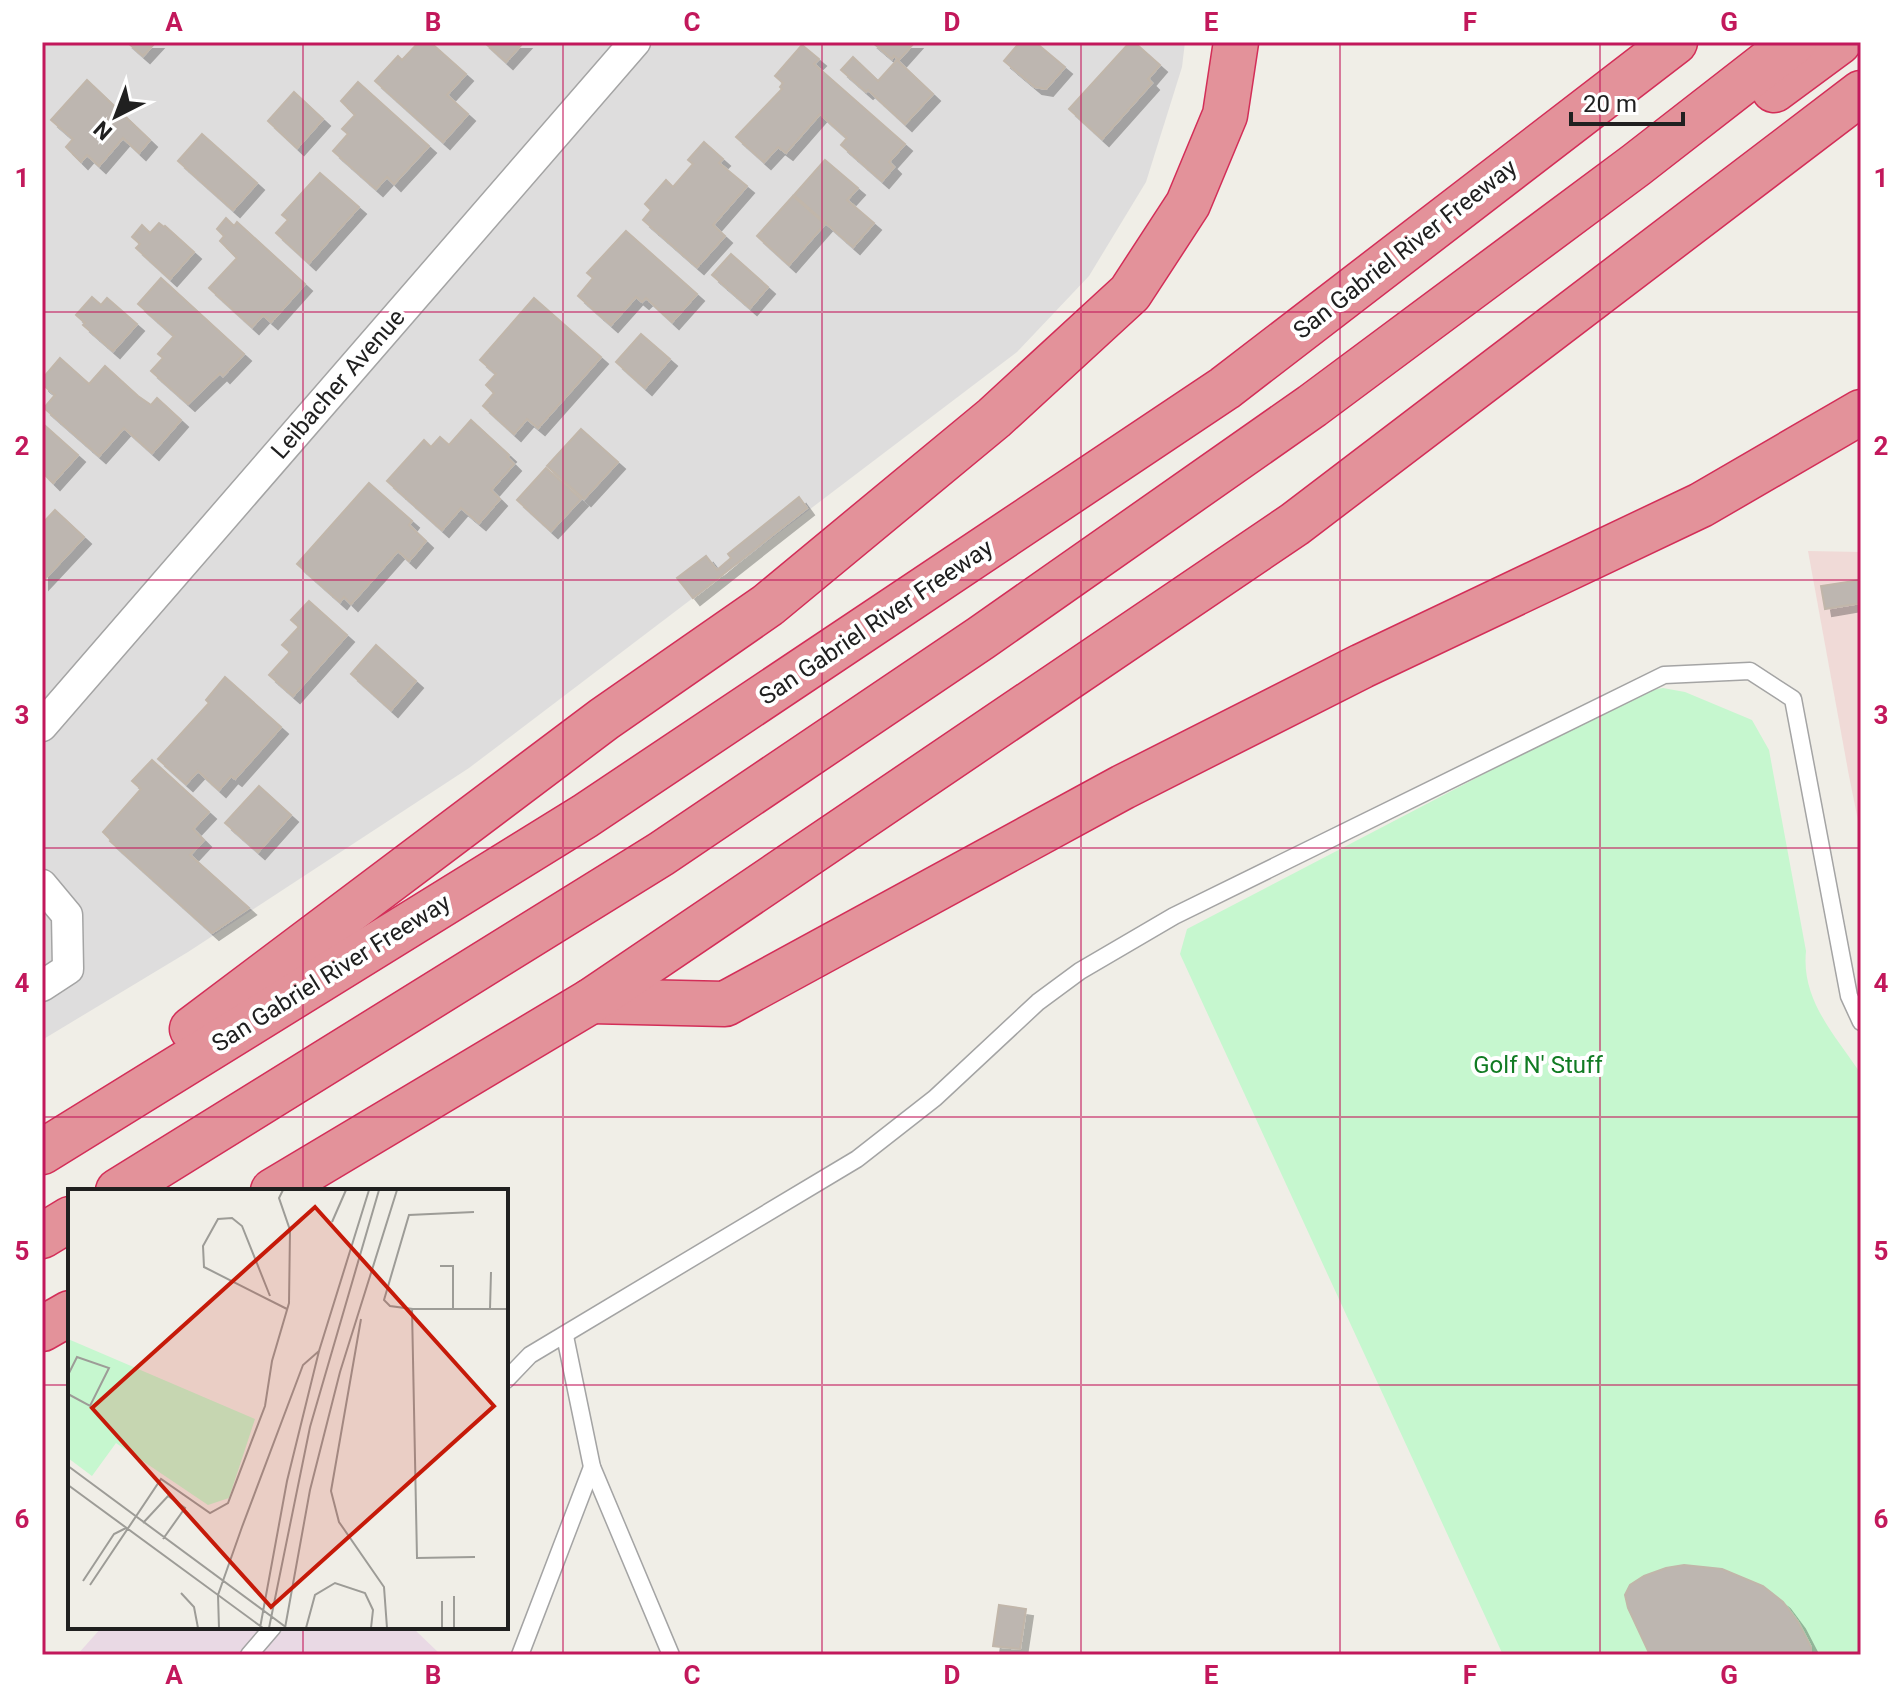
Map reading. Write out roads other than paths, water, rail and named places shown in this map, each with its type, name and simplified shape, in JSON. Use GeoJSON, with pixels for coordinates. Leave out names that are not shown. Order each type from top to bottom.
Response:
{"type":"FeatureCollection","features":[{"type":"Feature","properties":{"kind":"highway"},"geometry":{"type":"LineString","coordinates":[[42,1142],[604,719],[768,605],[994,418],[1051,366],[1130,293],[1188,204],[1225,115],[1236,42]]}},
{"type":"Feature","properties":{"kind":"highway","name":"San Gabriel River Freeway"},"geometry":{"type":"LineString","coordinates":[[42,1152],[585,816],[1225,388],[1675,42]]}},
{"type":"Feature","properties":{"kind":"highway"},"geometry":{"type":"LineString","coordinates":[[121,1189],[661,854],[981,638],[1312,406],[1636,165],[1794,42]]}},
{"type":"Feature","properties":{"kind":"highway"},"geometry":{"type":"LineString","coordinates":[[174,1189],[669,878],[961,683],[1261,472],[1839,42]]}},
{"type":"Feature","properties":{"kind":"highway"},"geometry":{"type":"LineString","coordinates":[[276,1189],[591,1001],[1295,524],[1861,93]]}},
{"type":"Feature","properties":{"kind":"highway"},"geometry":{"type":"LineString","coordinates":[[591,1001],[725,1004],[1123,787],[1362,666],[1701,505],[1861,412]]}},
{"type":"Feature","properties":{"kind":"highway"},"geometry":{"type":"LineString","coordinates":[[42,1236],[68,1220]]}},
{"type":"Feature","properties":{"kind":"highway"},"geometry":{"type":"LineString","coordinates":[[42,1269],[68,1253]]}},
{"type":"Feature","properties":{"kind":"highway"},"geometry":{"type":"LineString","coordinates":[[42,1329],[68,1314]]}},
{"type":"Feature","properties":{"kind":"street","name":"Leibacher Avenue"},"geometry":{"type":"LineString","coordinates":[[42,726],[635,42]]}},
{"type":"Feature","properties":{"kind":"street"},"geometry":{"type":"LineString","coordinates":[[42,885],[67,915],[68,969],[42,986]]}},
{"type":"Feature","properties":{"kind":"lane"},"geometry":{"type":"LineString","coordinates":[[508,1378],[530,1355],[857,1159],[935,1098],[1038,1002],[1080,971],[1174,916],[1664,675],[1750,671],[1793,699],[1849,996],[1861,1022]]}},
{"type":"Feature","properties":{"kind":"lane"},"geometry":{"type":"LineString","coordinates":[[565,1336],[592,1467],[671,1655]]}},
{"type":"Feature","properties":{"kind":"lane"},"geometry":{"type":"LineString","coordinates":[[520,1655],[592,1467]]}},
{"type":"Feature","properties":{"kind":"lane"},"geometry":{"type":"LineString","coordinates":[[249,1655],[271,1629]]}},
{"type":"Feature","properties":{"kind":"park label","name":"Golf N' Stuff"},"geometry":{"type":"Point","coordinates":[1538,1065]}}]}
